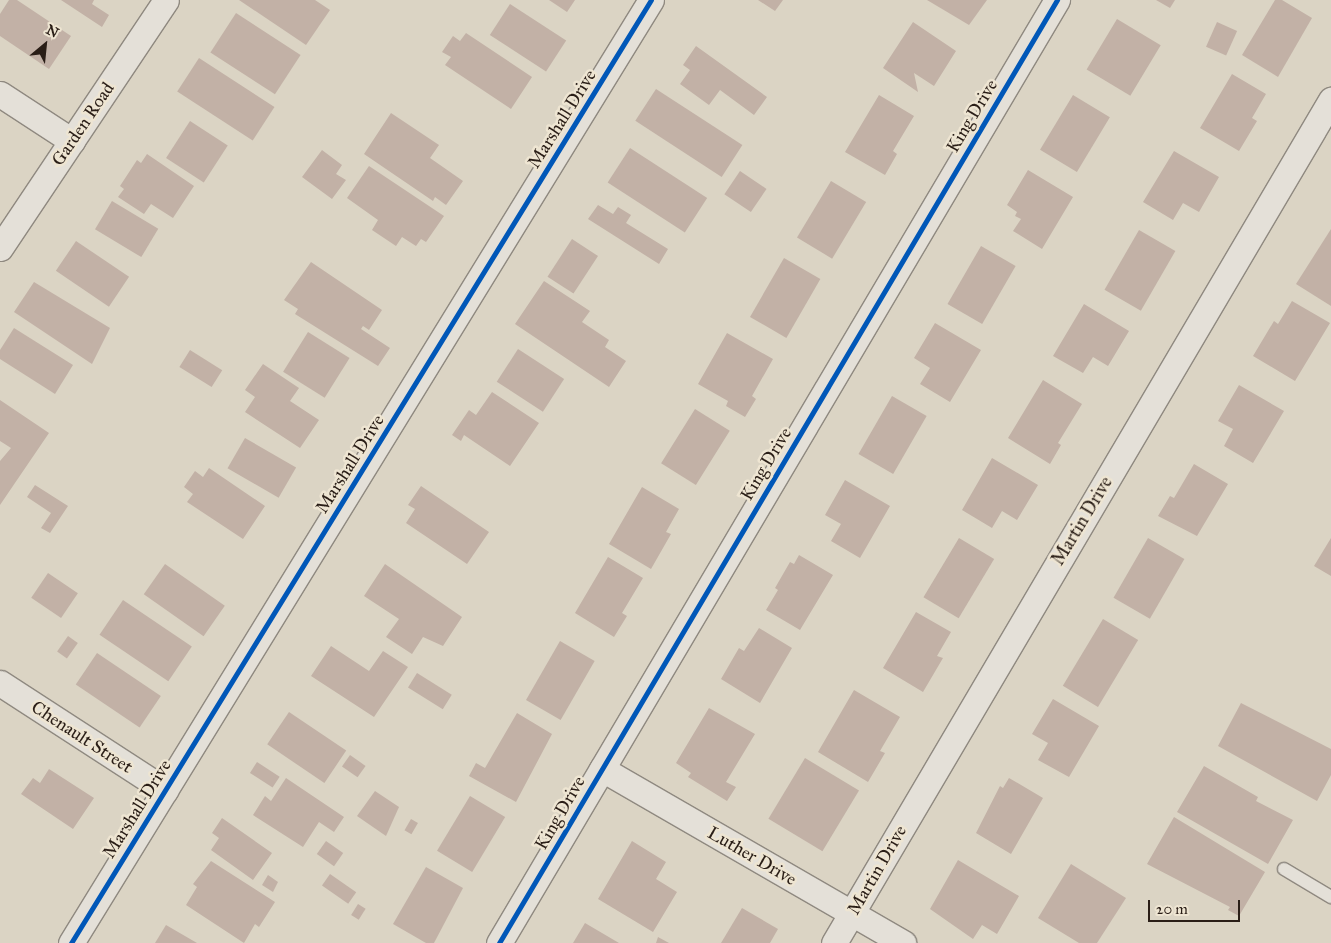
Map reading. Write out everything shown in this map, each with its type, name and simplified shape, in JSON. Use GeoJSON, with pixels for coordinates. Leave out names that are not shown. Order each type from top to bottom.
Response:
{"type":"FeatureCollection","features":[{"type":"Feature","properties":{"kind":"street","name":"Garden Road"},"geometry":{"type":"LineString","coordinates":[[0,248],[166,0]]}},
{"type":"Feature","properties":{"kind":"street","name":"Marshall Drive"},"geometry":{"type":"LineString","coordinates":[[71,943],[651,0]]}},
{"type":"Feature","properties":{"kind":"street","name":"King Drive"},"geometry":{"type":"LineString","coordinates":[[499,943],[1057,0]]}},
{"type":"Feature","properties":{"kind":"street"},"geometry":{"type":"LineString","coordinates":[[0,94],[72,141]]}},
{"type":"Feature","properties":{"kind":"street","name":"Martin Drive"},"geometry":{"type":"LineString","coordinates":[[834,943],[1331,100]]}},
{"type":"Feature","properties":{"kind":"street","name":"Chenault Street"},"geometry":{"type":"LineString","coordinates":[[0,683],[165,790]]}},
{"type":"Feature","properties":{"kind":"street","name":"Luther Drive"},"geometry":{"type":"LineString","coordinates":[[602,768],[903,943]]}},
{"type":"Feature","properties":{"kind":"lane"},"geometry":{"type":"LineString","coordinates":[[1284,869],[1331,897]]}},
{"type":"Feature","properties":{"kind":"building"},"geometry":{"type":"Polygon","coordinates":[[[9,0],[17,0],[71,36],[49,69],[0,36],[0,14],[9,0]]]}},
{"type":"Feature","properties":{"kind":"building"},"geometry":{"type":"Polygon","coordinates":[[[61,0],[94,0],[92,4],[109,15],[102,27],[61,0]]]}},
{"type":"Feature","properties":{"kind":"building"},"geometry":{"type":"Polygon","coordinates":[[[239,0],[315,0],[330,10],[306,45],[239,0]]]}},
{"type":"Feature","properties":{"kind":"building"},"geometry":{"type":"Polygon","coordinates":[[[549,0],[575,0],[567,12],[549,0]]]}},
{"type":"Feature","properties":{"kind":"building"},"geometry":{"type":"Polygon","coordinates":[[[758,0],[783,0],[775,11],[758,0]]]}},
{"type":"Feature","properties":{"kind":"building"},"geometry":{"type":"Polygon","coordinates":[[[927,0],[987,0],[969,25],[927,0]]]}},
{"type":"Feature","properties":{"kind":"building"},"geometry":{"type":"Polygon","coordinates":[[[1156,0],[1175,0],[1170,8],[1156,0]]]}},
{"type":"Feature","properties":{"kind":"building"},"geometry":{"type":"Polygon","coordinates":[[[1275,0],[1282,0],[1312,18],[1278,77],[1242,55],[1275,0]]]}},
{"type":"Feature","properties":{"kind":"building"},"geometry":{"type":"Polygon","coordinates":[[[510,4],[566,40],[546,72],[490,35],[510,4]]]}},
{"type":"Feature","properties":{"kind":"building"},"geometry":{"type":"Polygon","coordinates":[[[236,13],[301,55],[275,94],[210,52],[236,13]]]}},
{"type":"Feature","properties":{"kind":"building"},"geometry":{"type":"Polygon","coordinates":[[[1117,19],[1161,45],[1130,96],[1087,70],[1117,19]]]}},
{"type":"Feature","properties":{"kind":"building"},"geometry":{"type":"Polygon","coordinates":[[[913,22],[956,51],[934,86],[914,73],[918,92],[883,68],[913,22]]]}},
{"type":"Feature","properties":{"kind":"building"},"geometry":{"type":"Polygon","coordinates":[[[1217,22],[1237,31],[1226,56],[1206,47],[1217,22]]]}},
{"type":"Feature","properties":{"kind":"building"},"geometry":{"type":"Polygon","coordinates":[[[466,33],[532,77],[511,109],[445,65],[451,57],[442,52],[453,36],[460,41],[466,33]]]}},
{"type":"Feature","properties":{"kind":"building"},"geometry":{"type":"Polygon","coordinates":[[[696,46],[767,97],[754,115],[720,90],[709,105],[680,84],[690,70],[683,65],[696,46]]]}},
{"type":"Feature","properties":{"kind":"building"},"geometry":{"type":"Polygon","coordinates":[[[199,58],[274,107],[253,141],[177,92],[199,58]]]}},
{"type":"Feature","properties":{"kind":"building"},"geometry":{"type":"Polygon","coordinates":[[[1232,74],[1266,94],[1252,118],[1257,121],[1239,151],[1200,128],[1232,74]]]}},
{"type":"Feature","properties":{"kind":"building"},"geometry":{"type":"Polygon","coordinates":[[[656,89],[742,145],[722,177],[635,121],[656,89]]]}},
{"type":"Feature","properties":{"kind":"building"},"geometry":{"type":"Polygon","coordinates":[[[879,95],[914,116],[893,151],[897,154],[885,175],[845,152],[879,95]]]}},
{"type":"Feature","properties":{"kind":"building"},"geometry":{"type":"Polygon","coordinates":[[[1073,95],[1110,117],[1077,172],[1040,150],[1073,95]]]}},
{"type":"Feature","properties":{"kind":"building"},"geometry":{"type":"Polygon","coordinates":[[[391,113],[439,145],[430,158],[463,181],[446,205],[435,197],[433,201],[364,154],[391,113]]]}},
{"type":"Feature","properties":{"kind":"building"},"geometry":{"type":"Polygon","coordinates":[[[190,121],[228,146],[204,182],[166,158],[190,121]]]}},
{"type":"Feature","properties":{"kind":"building"},"geometry":{"type":"Polygon","coordinates":[[[630,148],[707,198],[685,232],[608,182],[630,148]]]}},
{"type":"Feature","properties":{"kind":"building"},"geometry":{"type":"Polygon","coordinates":[[[322,150],[342,165],[336,174],[346,180],[332,199],[302,177],[322,150]]]}},
{"type":"Feature","properties":{"kind":"building"},"geometry":{"type":"Polygon","coordinates":[[[1174,151],[1219,177],[1199,212],[1183,203],[1173,220],[1143,202],[1174,151]]]}},
{"type":"Feature","properties":{"kind":"building"},"geometry":{"type":"Polygon","coordinates":[[[147,154],[194,186],[173,218],[151,204],[144,214],[118,197],[124,189],[120,186],[137,160],[141,163],[147,154]]]}},
{"type":"Feature","properties":{"kind":"building"},"geometry":{"type":"Polygon","coordinates":[[[369,166],[444,216],[426,242],[421,239],[416,246],[402,237],[396,246],[372,230],[378,220],[347,198],[369,166]]]}},
{"type":"Feature","properties":{"kind":"building"},"geometry":{"type":"Polygon","coordinates":[[[1028,170],[1073,197],[1042,249],[1013,231],[1021,219],[1015,216],[1017,212],[1007,205],[1028,170]]]}},
{"type":"Feature","properties":{"kind":"building"},"geometry":{"type":"Polygon","coordinates":[[[740,171],[767,189],[751,212],[724,194],[740,171]]]}},
{"type":"Feature","properties":{"kind":"building"},"geometry":{"type":"Polygon","coordinates":[[[831,181],[866,202],[832,259],[797,238],[831,181]]]}},
{"type":"Feature","properties":{"kind":"building"},"geometry":{"type":"Polygon","coordinates":[[[112,201],[158,229],[141,257],[95,229],[112,201]]]}},
{"type":"Feature","properties":{"kind":"building"},"geometry":{"type":"Polygon","coordinates":[[[598,205],[613,214],[618,207],[631,215],[626,223],[668,249],[659,264],[588,219],[598,205]]]}},
{"type":"Feature","properties":{"kind":"building"},"geometry":{"type":"Polygon","coordinates":[[[1331,229],[1331,306],[1296,284],[1331,229]]]}},
{"type":"Feature","properties":{"kind":"building"},"geometry":{"type":"Polygon","coordinates":[[[1139,230],[1175,251],[1141,311],[1104,290],[1139,230]]]}},
{"type":"Feature","properties":{"kind":"building"},"geometry":{"type":"Polygon","coordinates":[[[572,239],[598,256],[573,294],[547,277],[572,239]]]}},
{"type":"Feature","properties":{"kind":"building"},"geometry":{"type":"Polygon","coordinates":[[[76,241],[129,277],[109,307],[56,271],[76,241]]]}},
{"type":"Feature","properties":{"kind":"building"},"geometry":{"type":"Polygon","coordinates":[[[981,246],[1016,266],[982,324],[948,304],[981,246]]]}},
{"type":"Feature","properties":{"kind":"building"},"geometry":{"type":"Polygon","coordinates":[[[784,258],[820,279],[786,338],[750,317],[784,258]]]}},
{"type":"Feature","properties":{"kind":"building"},"geometry":{"type":"Polygon","coordinates":[[[311,262],[382,310],[369,330],[363,326],[361,329],[390,348],[378,366],[295,314],[298,309],[284,300],[311,262]]]}},
{"type":"Feature","properties":{"kind":"building"},"geometry":{"type":"Polygon","coordinates":[[[544,281],[590,311],[582,322],[609,340],[605,347],[626,361],[609,387],[515,324],[544,281]]]}},
{"type":"Feature","properties":{"kind":"building"},"geometry":{"type":"Polygon","coordinates":[[[34,282],[110,328],[92,364],[14,312],[34,282]]]}},
{"type":"Feature","properties":{"kind":"building"},"geometry":{"type":"Polygon","coordinates":[[[1292,301],[1330,323],[1295,381],[1253,356],[1274,321],[1278,324],[1292,301]]]}},
{"type":"Feature","properties":{"kind":"building"},"geometry":{"type":"Polygon","coordinates":[[[1084,304],[1129,331],[1108,366],[1093,357],[1083,373],[1053,356],[1084,304]]]}},
{"type":"Feature","properties":{"kind":"building"},"geometry":{"type":"Polygon","coordinates":[[[935,323],[981,350],[950,402],[920,384],[930,368],[914,358],[935,323]]]}},
{"type":"Feature","properties":{"kind":"building"},"geometry":{"type":"Polygon","coordinates":[[[14,328],[73,365],[55,394],[0,359],[0,350],[14,328]]]}},
{"type":"Feature","properties":{"kind":"building"},"geometry":{"type":"Polygon","coordinates":[[[308,332],[350,358],[325,398],[283,372],[308,332]]]}},
{"type":"Feature","properties":{"kind":"building"},"geometry":{"type":"Polygon","coordinates":[[[727,333],[773,359],[752,396],[756,399],[745,417],[726,406],[728,401],[698,384],[727,333]]]}},
{"type":"Feature","properties":{"kind":"building"},"geometry":{"type":"Polygon","coordinates":[[[518,349],[564,379],[543,412],[497,382],[518,349]]]}},
{"type":"Feature","properties":{"kind":"building"},"geometry":{"type":"Polygon","coordinates":[[[190,350],[222,370],[212,387],[179,367],[190,350]]]}},
{"type":"Feature","properties":{"kind":"building"},"geometry":{"type":"Polygon","coordinates":[[[263,364],[299,388],[290,401],[319,420],[300,448],[245,412],[255,397],[245,390],[263,364]]]}},
{"type":"Feature","properties":{"kind":"building"},"geometry":{"type":"Polygon","coordinates":[[[1043,380],[1082,404],[1058,443],[1061,445],[1050,464],[1008,438],[1043,380]]]}},
{"type":"Feature","properties":{"kind":"building"},"geometry":{"type":"Polygon","coordinates":[[[1239,385],[1284,411],[1253,463],[1224,446],[1233,429],[1218,421],[1239,385]]]}},
{"type":"Feature","properties":{"kind":"building"},"geometry":{"type":"Polygon","coordinates":[[[492,392],[539,423],[510,466],[464,435],[461,441],[452,435],[469,410],[476,415],[492,392]]]}},
{"type":"Feature","properties":{"kind":"building"},"geometry":{"type":"Polygon","coordinates":[[[892,396],[927,416],[893,474],[858,454],[892,396]]]}},
{"type":"Feature","properties":{"kind":"building"},"geometry":{"type":"Polygon","coordinates":[[[0,400],[49,433],[0,505],[0,461],[11,448],[0,441],[0,400]]]}},
{"type":"Feature","properties":{"kind":"building"},"geometry":{"type":"Polygon","coordinates":[[[695,409],[730,431],[696,485],[661,463],[695,409]]]}},
{"type":"Feature","properties":{"kind":"building"},"geometry":{"type":"Polygon","coordinates":[[[245,438],[296,468],[279,498],[228,468],[245,438]]]}},
{"type":"Feature","properties":{"kind":"building"},"geometry":{"type":"Polygon","coordinates":[[[992,458],[1038,485],[1017,520],[1002,511],[992,528],[962,510],[992,458]]]}},
{"type":"Feature","properties":{"kind":"building"},"geometry":{"type":"Polygon","coordinates":[[[1194,464],[1228,484],[1197,536],[1158,516],[1170,496],[1174,498],[1194,464]]]}},
{"type":"Feature","properties":{"kind":"building"},"geometry":{"type":"Polygon","coordinates":[[[209,468],[265,506],[243,539],[187,502],[193,494],[184,487],[195,471],[203,477],[209,468]]]}},
{"type":"Feature","properties":{"kind":"building"},"geometry":{"type":"Polygon","coordinates":[[[845,480],[890,506],[860,558],[831,541],[841,524],[825,515],[845,480]]]}},
{"type":"Feature","properties":{"kind":"building"},"geometry":{"type":"Polygon","coordinates":[[[35,485],[68,506],[50,533],[41,528],[51,513],[27,497],[35,485]]]}},
{"type":"Feature","properties":{"kind":"building"},"geometry":{"type":"Polygon","coordinates":[[[421,486],[489,532],[467,564],[406,523],[415,509],[408,505],[421,486]]]}},
{"type":"Feature","properties":{"kind":"building"},"geometry":{"type":"Polygon","coordinates":[[[642,487],[679,509],[666,532],[671,534],[651,569],[609,544],[642,487]]]}},
{"type":"Feature","properties":{"kind":"building"},"geometry":{"type":"Polygon","coordinates":[[[959,538],[994,559],[959,618],[923,597],[959,538]]]}},
{"type":"Feature","properties":{"kind":"building"},"geometry":{"type":"Polygon","coordinates":[[[1148,538],[1184,559],[1150,619],[1114,598],[1148,538]]]}},
{"type":"Feature","properties":{"kind":"building"},"geometry":{"type":"Polygon","coordinates":[[[1331,538],[1331,576],[1314,566],[1331,538]]]}},
{"type":"Feature","properties":{"kind":"building"},"geometry":{"type":"Polygon","coordinates":[[[799,555],[833,575],[800,630],[766,610],[778,590],[775,588],[790,562],[794,564],[799,555]]]}},
{"type":"Feature","properties":{"kind":"building"},"geometry":{"type":"Polygon","coordinates":[[[608,557],[643,578],[622,613],[627,616],[614,637],[575,613],[608,557]]]}},
{"type":"Feature","properties":{"kind":"building"},"geometry":{"type":"Polygon","coordinates":[[[165,564],[225,606],[204,636],[144,594],[165,564]]]}},
{"type":"Feature","properties":{"kind":"building"},"geometry":{"type":"Polygon","coordinates":[[[385,564],[462,617],[443,646],[423,637],[412,654],[386,637],[399,619],[364,596],[385,564]]]}},
{"type":"Feature","properties":{"kind":"building"},"geometry":{"type":"Polygon","coordinates":[[[48,573],[78,593],[61,618],[31,598],[48,573]]]}},
{"type":"Feature","properties":{"kind":"building"},"geometry":{"type":"Polygon","coordinates":[[[123,600],[192,646],[168,681],[100,635],[123,600]]]}},
{"type":"Feature","properties":{"kind":"building"},"geometry":{"type":"Polygon","coordinates":[[[916,612],[951,632],[937,656],[943,658],[923,692],[883,668],[916,612]]]}},
{"type":"Feature","properties":{"kind":"building"},"geometry":{"type":"Polygon","coordinates":[[[1103,619],[1138,640],[1098,707],[1063,686],[1103,619]]]}},
{"type":"Feature","properties":{"kind":"building"},"geometry":{"type":"Polygon","coordinates":[[[759,628],[792,648],[760,703],[721,679],[739,648],[744,651],[759,628]]]}},
{"type":"Feature","properties":{"kind":"building"},"geometry":{"type":"Polygon","coordinates":[[[68,636],[78,643],[67,658],[57,652],[68,636]]]}},
{"type":"Feature","properties":{"kind":"building"},"geometry":{"type":"Polygon","coordinates":[[[560,641],[595,661],[561,720],[526,700],[560,641]]]}},
{"type":"Feature","properties":{"kind":"building"},"geometry":{"type":"Polygon","coordinates":[[[331,646],[369,671],[383,651],[408,667],[374,717],[311,676],[331,646]]]}},
{"type":"Feature","properties":{"kind":"building"},"geometry":{"type":"Polygon","coordinates":[[[97,653],[161,696],[140,728],[76,685],[97,653]]]}},
{"type":"Feature","properties":{"kind":"building"},"geometry":{"type":"Polygon","coordinates":[[[417,673],[452,695],[443,709],[408,687],[417,673]]]}},
{"type":"Feature","properties":{"kind":"building"},"geometry":{"type":"Polygon","coordinates":[[[854,690],[900,717],[880,751],[885,753],[868,782],[818,752],[854,690]]]}},
{"type":"Feature","properties":{"kind":"building"},"geometry":{"type":"Polygon","coordinates":[[[1053,699],[1099,726],[1069,777],[1038,760],[1048,743],[1032,734],[1053,699]]]}},
{"type":"Feature","properties":{"kind":"building"},"geometry":{"type":"Polygon","coordinates":[[[1241,703],[1331,749],[1331,775],[1317,801],[1218,746],[1241,703]]]}},
{"type":"Feature","properties":{"kind":"building"},"geometry":{"type":"Polygon","coordinates":[[[709,708],[755,734],[726,782],[736,787],[727,801],[688,777],[691,773],[676,763],[709,708]]]}},
{"type":"Feature","properties":{"kind":"building"},"geometry":{"type":"Polygon","coordinates":[[[289,712],[346,751],[324,783],[267,744],[289,712]]]}},
{"type":"Feature","properties":{"kind":"building"},"geometry":{"type":"Polygon","coordinates":[[[517,713],[552,734],[516,802],[469,776],[476,763],[485,768],[517,713]]]}},
{"type":"Feature","properties":{"kind":"building"},"geometry":{"type":"Polygon","coordinates":[[[350,755],[366,766],[358,777],[342,766],[350,755]]]}},
{"type":"Feature","properties":{"kind":"building"},"geometry":{"type":"Polygon","coordinates":[[[805,758],[859,790],[822,851],[768,819],[805,758]]]}},
{"type":"Feature","properties":{"kind":"building"},"geometry":{"type":"Polygon","coordinates":[[[257,762],[280,777],[273,788],[250,773],[257,762]]]}},
{"type":"Feature","properties":{"kind":"building"},"geometry":{"type":"Polygon","coordinates":[[[1204,766],[1258,797],[1256,801],[1293,820],[1268,864],[1177,812],[1204,766]]]}},
{"type":"Feature","properties":{"kind":"building"},"geometry":{"type":"Polygon","coordinates":[[[49,769],[94,798],[73,829],[21,794],[33,778],[40,783],[49,769]]]}},
{"type":"Feature","properties":{"kind":"building"},"geometry":{"type":"Polygon","coordinates":[[[286,778],[344,817],[334,832],[319,822],[303,847],[253,815],[265,796],[271,801],[286,778]]]}},
{"type":"Feature","properties":{"kind":"building"},"geometry":{"type":"Polygon","coordinates":[[[1009,778],[1043,798],[1011,854],[976,833],[1000,786],[1003,788],[1009,778]]]}},
{"type":"Feature","properties":{"kind":"building"},"geometry":{"type":"Polygon","coordinates":[[[375,791],[399,807],[386,836],[357,816],[375,791]]]}},
{"type":"Feature","properties":{"kind":"building"},"geometry":{"type":"Polygon","coordinates":[[[470,796],[505,817],[472,872],[437,851],[470,796]]]}},
{"type":"Feature","properties":{"kind":"building"},"geometry":{"type":"Polygon","coordinates":[[[1174,817],[1265,872],[1239,916],[1228,910],[1230,907],[1147,864],[1174,817]]]}},
{"type":"Feature","properties":{"kind":"building"},"geometry":{"type":"Polygon","coordinates":[[[222,818],[272,853],[253,880],[211,850],[219,838],[212,833],[222,818]]]}},
{"type":"Feature","properties":{"kind":"building"},"geometry":{"type":"Polygon","coordinates":[[[411,819],[418,823],[411,834],[404,830],[411,819]]]}},
{"type":"Feature","properties":{"kind":"building"},"geometry":{"type":"Polygon","coordinates":[[[326,841],[343,853],[334,866],[317,854],[326,841]]]}},
{"type":"Feature","properties":{"kind":"building"},"geometry":{"type":"Polygon","coordinates":[[[632,841],[666,862],[656,879],[677,892],[653,932],[598,899],[632,841]]]}},
{"type":"Feature","properties":{"kind":"building"},"geometry":{"type":"Polygon","coordinates":[[[958,860],[1019,896],[997,934],[982,925],[973,939],[930,909],[958,860]]]}},
{"type":"Feature","properties":{"kind":"building"},"geometry":{"type":"Polygon","coordinates":[[[211,861],[275,902],[259,927],[255,924],[244,943],[186,905],[197,887],[193,884],[211,861]]]}},
{"type":"Feature","properties":{"kind":"building"},"geometry":{"type":"Polygon","coordinates":[[[1071,864],[1126,898],[1097,943],[1079,943],[1038,918],[1071,864]]]}},
{"type":"Feature","properties":{"kind":"building"},"geometry":{"type":"Polygon","coordinates":[[[426,867],[463,888],[434,943],[426,943],[393,924],[426,867]]]}},
{"type":"Feature","properties":{"kind":"building"},"geometry":{"type":"Polygon","coordinates":[[[330,874],[356,892],[348,904],[322,885],[330,874]]]}},
{"type":"Feature","properties":{"kind":"building"},"geometry":{"type":"Polygon","coordinates":[[[268,875],[278,882],[273,892],[262,885],[268,875]]]}},
{"type":"Feature","properties":{"kind":"building"},"geometry":{"type":"Polygon","coordinates":[[[358,904],[366,909],[359,920],[351,915],[358,904]]]}},
{"type":"Feature","properties":{"kind":"building"},"geometry":{"type":"Polygon","coordinates":[[[742,908],[778,929],[770,943],[721,943],[742,908]]]}},
{"type":"Feature","properties":{"kind":"building"},"geometry":{"type":"Polygon","coordinates":[[[585,923],[619,943],[573,943],[585,923]]]}},
{"type":"Feature","properties":{"kind":"building"},"geometry":{"type":"Polygon","coordinates":[[[166,925],[197,943],[155,943],[166,925]]]}},
{"type":"Feature","properties":{"kind":"building"},"geometry":{"type":"Polygon","coordinates":[[[658,937],[669,943],[656,943],[658,937]]]}},
{"type":"Feature","properties":{"kind":"cycle path"},"geometry":{"type":"LineString","coordinates":[[71,943],[651,0]]}},
{"type":"Feature","properties":{"kind":"cycle path"},"geometry":{"type":"LineString","coordinates":[[499,943],[1057,0]]}}]}
